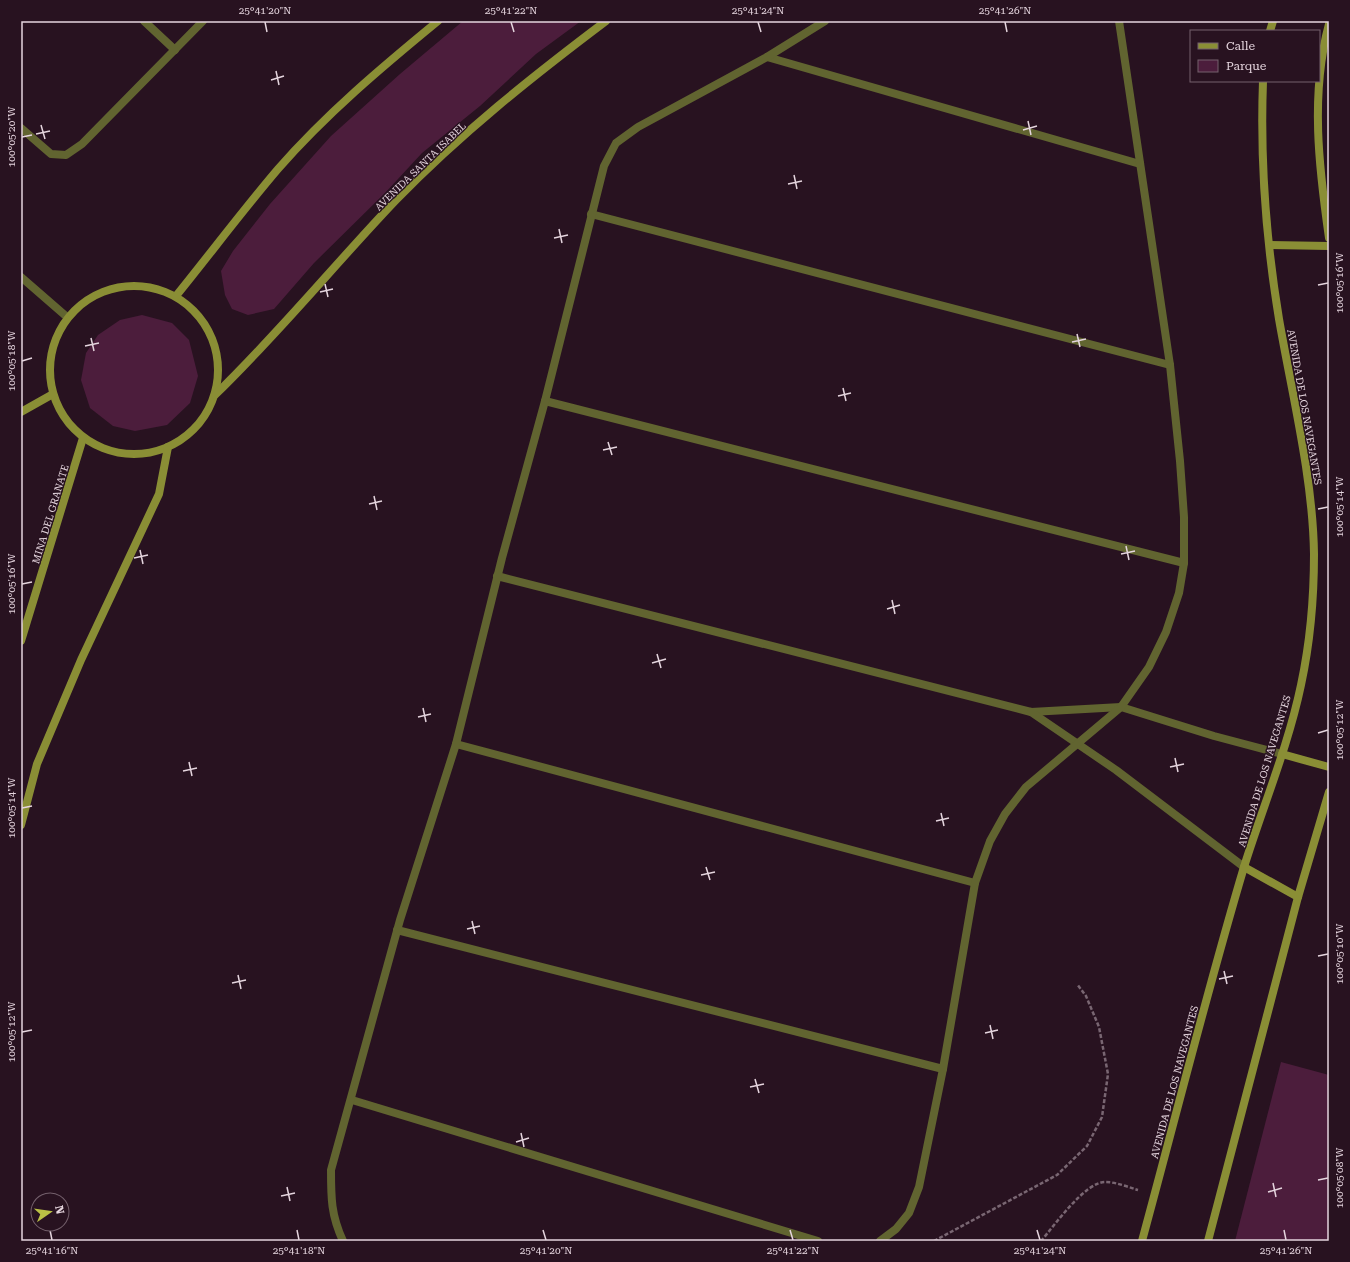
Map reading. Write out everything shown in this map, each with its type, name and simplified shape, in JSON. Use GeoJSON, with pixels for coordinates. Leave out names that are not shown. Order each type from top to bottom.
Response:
{"type":"FeatureCollection","features":[{"type":"Feature","properties":{"kind":"street"},"geometry":{"type":"LineString","coordinates":[[144,21],[175,50]]}},
{"type":"Feature","properties":{"kind":"street"},"geometry":{"type":"LineString","coordinates":[[21,128],[51,154],[66,155],[82,144],[203,21]]}},
{"type":"Feature","properties":{"kind":"street"},"geometry":{"type":"LineString","coordinates":[[176,296],[278,169],[315,129],[358,88],[438,21]]}},
{"type":"Feature","properties":{"kind":"street","name":"AVENIDA SANTA ISABEL"},"geometry":{"type":"LineString","coordinates":[[215,395],[255,356],[397,199],[454,145],[523,86],[606,21]]}},
{"type":"Feature","properties":{"kind":"street"},"geometry":{"type":"LineString","coordinates":[[343,1241],[331,1205],[331,1170],[352,1100],[397,930],[456,744],[497,576],[545,401],[604,166],[616,143],[638,127],[767,57],[825,21]]}},
{"type":"Feature","properties":{"kind":"street"},"geometry":{"type":"LineString","coordinates":[[880,1241],[896,1229],[909,1213],[919,1187],[943,1069],[975,883],[990,841],[1005,814],[1026,787],[1075,744],[1121,707],[1149,667],[1166,632],[1179,593],[1184,563],[1184,517],[1170,365],[1119,21]]}},
{"type":"Feature","properties":{"kind":"street"},"geometry":{"type":"LineString","coordinates":[[1329,24],[1324,43],[1317,119],[1321,179],[1329,238]]}},
{"type":"Feature","properties":{"kind":"street"},"geometry":{"type":"LineString","coordinates":[[767,57],[1140,164]]}},
{"type":"Feature","properties":{"kind":"street","name":"AVENIDA DE LOS NAVEGANTES"},"geometry":{"type":"LineString","coordinates":[[1142,1241],[1244,867],[1282,754],[1301,686],[1311,620],[1314,553],[1309,490],[1279,314],[1265,206],[1261,136],[1263,82]]}},
{"type":"Feature","properties":{"kind":"street"},"geometry":{"type":"LineString","coordinates":[[591,214],[1170,365]]}},
{"type":"Feature","properties":{"kind":"street"},"geometry":{"type":"LineString","coordinates":[[1270,245],[1329,246]]}},
{"type":"Feature","properties":{"kind":"street"},"geometry":{"type":"LineString","coordinates":[[21,277],[67,317]]}},
{"type":"Feature","properties":{"kind":"street"},"geometry":{"type":"LineString","coordinates":[[137,285],[157,288],[176,296],[192,308],[201,318],[214,342],[218,359],[218,378],[215,395],[208,412],[197,427],[184,439],[168,448],[145,454],[133,455],[116,453],[99,447],[83,438],[67,421],[53,394],[50,374],[51,354],[57,335],[67,317],[81,303],[98,292],[117,286],[137,285]]}},
{"type":"Feature","properties":{"kind":"street"},"geometry":{"type":"LineString","coordinates":[[21,412],[53,394]]}},
{"type":"Feature","properties":{"kind":"street"},"geometry":{"type":"LineString","coordinates":[[545,401],[1184,563]]}},
{"type":"Feature","properties":{"kind":"street","name":"MINA DEL GRANATE"},"geometry":{"type":"LineString","coordinates":[[21,642],[83,438]]}},
{"type":"Feature","properties":{"kind":"street"},"geometry":{"type":"LineString","coordinates":[[21,825],[37,764],[81,660],[159,494],[168,448]]}},
{"type":"Feature","properties":{"kind":"street"},"geometry":{"type":"LineString","coordinates":[[497,576],[1031,712],[1121,707],[1214,736],[1329,767]]}},
{"type":"Feature","properties":{"kind":"street"},"geometry":{"type":"LineString","coordinates":[[1031,712],[1075,744],[1116,770],[1244,867],[1298,897]]}},
{"type":"Feature","properties":{"kind":"street"},"geometry":{"type":"LineString","coordinates":[[456,744],[975,883]]}},
{"type":"Feature","properties":{"kind":"street"},"geometry":{"type":"LineString","coordinates":[[1208,1241],[1298,897],[1329,792]]}},
{"type":"Feature","properties":{"kind":"street"},"geometry":{"type":"LineString","coordinates":[[397,930],[943,1069]]}},
{"type":"Feature","properties":{"kind":"street"},"geometry":{"type":"LineString","coordinates":[[352,1100],[818,1241]]}},
{"type":"Feature","properties":{"kind":"path"},"geometry":{"type":"LineString","coordinates":[[934,1241],[1056,1175],[1087,1146],[1102,1117],[1108,1074],[1099,1027],[1086,996],[1077,984]]}},
{"type":"Feature","properties":{"kind":"path"},"geometry":{"type":"LineString","coordinates":[[1041,1241],[1082,1193],[1104,1182],[1124,1185],[1154,1196]]}},
{"type":"Feature","properties":{"kind":"green space"},"geometry":{"type":"Polygon","coordinates":[[[463,21],[581,21],[536,54],[480,106],[422,153],[385,193],[314,263],[274,309],[248,315],[232,309],[225,295],[221,271],[233,251],[270,204],[331,136],[400,74],[463,21]]]}},
{"type":"Feature","properties":{"kind":"green space"},"geometry":{"type":"Polygon","coordinates":[[[142,315],[172,323],[189,340],[198,376],[190,403],[167,425],[135,431],[113,426],[90,408],[81,380],[86,353],[98,335],[120,320],[142,315]]]}},
{"type":"Feature","properties":{"kind":"green space"},"geometry":{"type":"Polygon","coordinates":[[[1281,1062],[1329,1075],[1329,1241],[1235,1241],[1281,1062]]]}}]}
